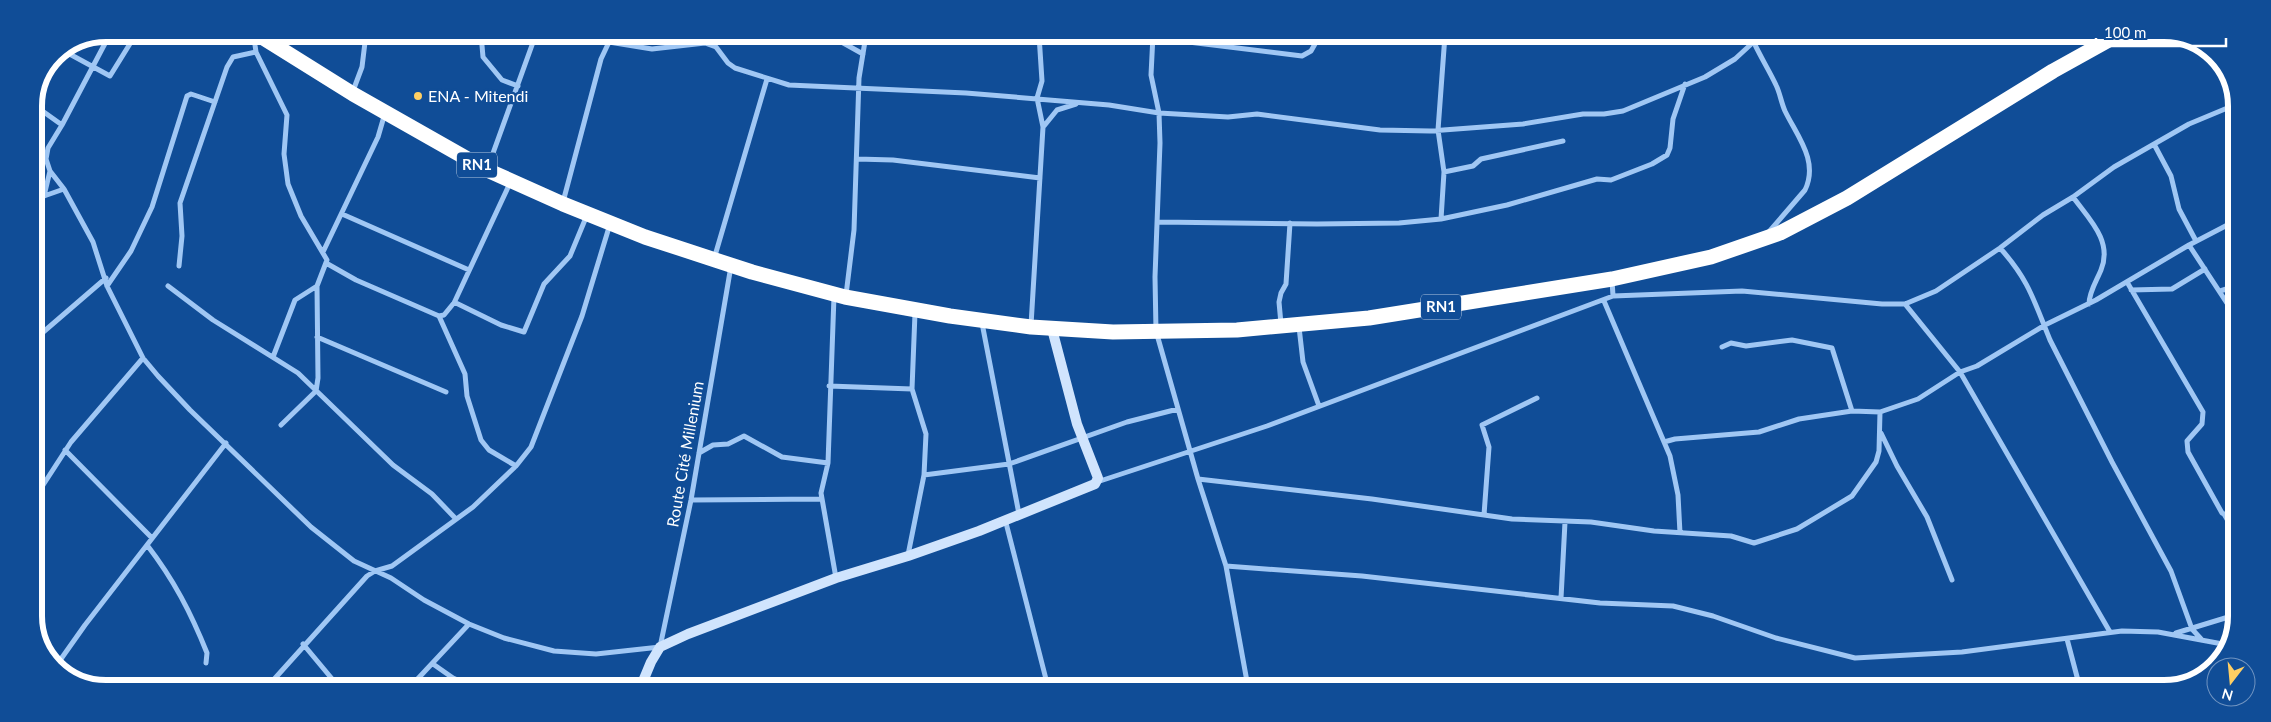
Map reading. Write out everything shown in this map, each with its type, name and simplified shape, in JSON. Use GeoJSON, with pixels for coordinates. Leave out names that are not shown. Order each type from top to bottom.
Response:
{"type":"FeatureCollection","features":[{"type":"Feature","properties":{"kind":"highway","name":"RN1"},"geometry":{"type":"LineString","coordinates":[[269,42],[352,94],[510,182],[610,223],[714,260],[840,296],[915,310],[1031,327],[1113,332],[1191,332],[1281,327],[1378,317],[1612,279],[1694,261],[1780,233],[1848,198],[2053,71],[2105,42]]}},
{"type":"Feature","properties":{"kind":"street"},"geometry":{"type":"LineString","coordinates":[[106,42],[48,148],[46,159],[50,171],[64,189],[93,242],[107,286],[143,358],[190,410],[311,527],[354,561],[391,578],[424,600],[469,624],[504,638],[554,651],[596,654],[660,647],[688,634],[836,578],[908,556],[979,531],[1097,482],[1267,426],[1614,296],[1742,291],[1882,304],[1905,304],[1936,291],[2114,167],[2155,146],[2189,124],[2228,108]]}},
{"type":"Feature","properties":{"kind":"street"},"geometry":{"type":"LineString","coordinates":[[70,54],[110,76],[131,42]]}},
{"type":"Feature","properties":{"kind":"street"},"geometry":{"type":"LineString","coordinates":[[256,42],[256,52],[287,115],[284,154],[288,184],[301,216],[323,252],[326,264],[317,286],[318,378],[316,391],[281,426]]}},
{"type":"Feature","properties":{"kind":"street"},"geometry":{"type":"LineString","coordinates":[[352,94],[362,67],[365,42]]}},
{"type":"Feature","properties":{"kind":"street"},"geometry":{"type":"LineString","coordinates":[[482,42],[483,57],[502,80],[518,86]]}},
{"type":"Feature","properties":{"kind":"street"},"geometry":{"type":"LineString","coordinates":[[487,170],[533,42]]}},
{"type":"Feature","properties":{"kind":"street"},"geometry":{"type":"LineString","coordinates":[[563,204],[601,59],[609,42],[652,48],[705,43],[716,47],[728,64],[735,68],[767,79],[801,86],[858,87],[1037,98],[1159,113],[1228,116],[1257,114],[1380,130],[1438,130],[1523,124],[1583,114],[1604,114],[1623,110],[1652,100],[1685,84],[1705,78],[1744,52],[1750,42]]}},
{"type":"Feature","properties":{"kind":"street"},"geometry":{"type":"LineString","coordinates":[[841,42],[862,54]]}},
{"type":"Feature","properties":{"kind":"street"},"geometry":{"type":"LineString","coordinates":[[836,578],[821,499],[822,481],[828,463],[830,386],[840,296],[854,230],[858,87],[865,42]]}},
{"type":"Feature","properties":{"kind":"street"},"geometry":{"type":"LineString","coordinates":[[1031,327],[1044,127],[1037,98],[1042,81],[1039,42]]}},
{"type":"Feature","properties":{"kind":"street"},"geometry":{"type":"LineString","coordinates":[[1153,42],[1151,75],[1159,113],[1159,222],[1155,277],[1156,331],[1198,480],[1226,566],[1247,680]]}},
{"type":"Feature","properties":{"kind":"street"},"geometry":{"type":"LineString","coordinates":[[1201,42],[1302,56],[1311,51],[1316,42]]}},
{"type":"Feature","properties":{"kind":"street"},"geometry":{"type":"LineString","coordinates":[[1442,219],[1444,172],[1438,130],[1444,42]]}},
{"type":"Feature","properties":{"kind":"street"},"geometry":{"type":"LineString","coordinates":[[1754,42],[1776,84],[1783,107],[1799,135],[1809,164],[1808,183],[1805,190],[1763,239]]}},
{"type":"Feature","properties":{"kind":"street"},"geometry":{"type":"LineString","coordinates":[[179,266],[182,236],[180,203],[230,61],[238,55],[256,52]]}},
{"type":"Feature","properties":{"kind":"street"},"geometry":{"type":"LineString","coordinates":[[714,260],[767,79]]}},
{"type":"Feature","properties":{"kind":"street"},"geometry":{"type":"LineString","coordinates":[[1159,222],[1399,223],[1442,219],[1489,209],[1597,179],[1611,180],[1662,159],[1669,152],[1673,120],[1685,84]]}},
{"type":"Feature","properties":{"kind":"street"},"geometry":{"type":"LineString","coordinates":[[107,286],[131,250],[152,207],[187,96],[191,94],[216,102]]}},
{"type":"Feature","properties":{"kind":"street"},"geometry":{"type":"LineString","coordinates":[[1044,127],[1057,110],[1080,103]]}},
{"type":"Feature","properties":{"kind":"street"},"geometry":{"type":"LineString","coordinates":[[42,111],[62,125]]}},
{"type":"Feature","properties":{"kind":"street"},"geometry":{"type":"LineString","coordinates":[[323,252],[378,138],[385,112]]}},
{"type":"Feature","properties":{"kind":"street"},"geometry":{"type":"LineString","coordinates":[[1444,172],[1473,166],[1481,159],[1563,141]]}},
{"type":"Feature","properties":{"kind":"street"},"geometry":{"type":"LineString","coordinates":[[2155,146],[2171,176],[2179,209],[2196,241]]}},
{"type":"Feature","properties":{"kind":"street"},"geometry":{"type":"LineString","coordinates":[[857,159],[893,160],[1040,178]]}},
{"type":"Feature","properties":{"kind":"street"},"geometry":{"type":"LineString","coordinates":[[44,196],[50,171]]}},
{"type":"Feature","properties":{"kind":"street"},"geometry":{"type":"LineString","coordinates":[[326,264],[356,280],[439,316],[444,315],[454,303],[510,182]]}},
{"type":"Feature","properties":{"kind":"street"},"geometry":{"type":"LineString","coordinates":[[44,196],[64,189]]}},
{"type":"Feature","properties":{"kind":"street"},"geometry":{"type":"LineString","coordinates":[[2073,197],[2096,229],[2105,250],[2104,262],[2089,304]]}},
{"type":"Feature","properties":{"kind":"street"},"geometry":{"type":"LineString","coordinates":[[342,214],[469,270]]}},
{"type":"Feature","properties":{"kind":"street"},"geometry":{"type":"LineString","coordinates":[[454,303],[501,325],[524,332],[544,284],[570,256],[587,214]]}},
{"type":"Feature","properties":{"kind":"street"},"geometry":{"type":"LineString","coordinates":[[273,680],[303,644],[367,576],[375,571],[392,566],[473,507],[516,466],[531,447],[582,316],[610,223]]}},
{"type":"Feature","properties":{"kind":"street"},"geometry":{"type":"LineString","coordinates":[[1281,327],[1279,302],[1286,284],[1290,223]]}},
{"type":"Feature","properties":{"kind":"street"},"geometry":{"type":"LineString","coordinates":[[1664,442],[1674,439],[1759,432],[1800,419],[1852,411],[1880,412],[1918,399],[1960,372],[1977,366],[2045,325],[2089,304],[2228,224]]}},
{"type":"Feature","properties":{"kind":"street"},"geometry":{"type":"LineString","coordinates":[[2189,245],[2228,304]]}},
{"type":"Feature","properties":{"kind":"street"},"geometry":{"type":"LineString","coordinates":[[2000,248],[2022,274],[2050,340],[2098,438],[2171,571],[2192,629],[2202,640]]}},
{"type":"Feature","properties":{"kind":"street","name":"Route Cité Millenium"},"geometry":{"type":"LineString","coordinates":[[660,647],[691,500],[731,265]]}},
{"type":"Feature","properties":{"kind":"street"},"geometry":{"type":"LineString","coordinates":[[2131,290],[2172,289],[2205,269]]}},
{"type":"Feature","properties":{"kind":"street"},"geometry":{"type":"LineString","coordinates":[[42,333],[106,278]]}},
{"type":"Feature","properties":{"kind":"street"},"geometry":{"type":"LineString","coordinates":[[1612,279],[1614,296]]}},
{"type":"Feature","properties":{"kind":"street"},"geometry":{"type":"LineString","coordinates":[[2127,282],[2203,412],[2202,424],[2190,436],[2186,445],[2228,521]]}},
{"type":"Feature","properties":{"kind":"street"},"geometry":{"type":"LineString","coordinates":[[168,286],[213,320],[298,373],[393,465],[432,494],[456,519]]}},
{"type":"Feature","properties":{"kind":"street"},"geometry":{"type":"LineString","coordinates":[[273,357],[294,300],[317,286]]}},
{"type":"Feature","properties":{"kind":"street"},"geometry":{"type":"LineString","coordinates":[[2220,291],[2228,288]]}},
{"type":"Feature","properties":{"kind":"street"},"geometry":{"type":"LineString","coordinates":[[1604,301],[1641,392],[1670,456],[1678,495],[1680,533]]}},
{"type":"Feature","properties":{"kind":"street"},"geometry":{"type":"LineString","coordinates":[[1905,304],[1960,372],[2110,632]]}},
{"type":"Feature","properties":{"kind":"street"},"geometry":{"type":"LineString","coordinates":[[908,556],[924,475],[926,434],[912,389],[915,310]]}},
{"type":"Feature","properties":{"kind":"street"},"geometry":{"type":"LineString","coordinates":[[439,316],[465,374],[467,396],[480,440],[489,450],[516,466]]}},
{"type":"Feature","properties":{"kind":"street"},"geometry":{"type":"LineString","coordinates":[[982,320],[1019,514]]}},
{"type":"Feature","properties":{"kind":"street"},"geometry":{"type":"LineString","coordinates":[[1298,325],[1303,362],[1319,406]]}},
{"type":"Feature","properties":{"kind":"street"},"geometry":{"type":"LineString","coordinates":[[1052,329],[1077,424],[1098,478],[1097,482]]}},
{"type":"Feature","properties":{"kind":"street"},"geometry":{"type":"LineString","coordinates":[[317,336],[446,392]]}},
{"type":"Feature","properties":{"kind":"street"},"geometry":{"type":"LineString","coordinates":[[1722,347],[1731,343],[1746,346],[1792,340],[1832,348],[1852,411]]}},
{"type":"Feature","properties":{"kind":"street"},"geometry":{"type":"LineString","coordinates":[[43,485],[65,450],[143,358]]}},
{"type":"Feature","properties":{"kind":"street"},"geometry":{"type":"LineString","coordinates":[[830,386],[912,389]]}},
{"type":"Feature","properties":{"kind":"street"},"geometry":{"type":"LineString","coordinates":[[1484,515],[1489,447],[1482,426],[1538,398]]}},
{"type":"Feature","properties":{"kind":"street"},"geometry":{"type":"LineString","coordinates":[[924,475],[1009,464],[1128,422],[1178,409]]}},
{"type":"Feature","properties":{"kind":"street"},"geometry":{"type":"LineString","coordinates":[[1198,480],[1372,499],[1521,520],[1591,522],[1636,529],[1731,536],[1754,543],[1802,527],[1852,496],[1864,482],[1876,462],[1880,432],[1880,412]]}},
{"type":"Feature","properties":{"kind":"street"},"geometry":{"type":"LineString","coordinates":[[1880,432],[1896,466],[1927,517],[1952,580]]}},
{"type":"Feature","properties":{"kind":"street"},"geometry":{"type":"LineString","coordinates":[[699,452],[713,444],[728,444],[744,436],[782,457],[828,463]]}},
{"type":"Feature","properties":{"kind":"street"},"geometry":{"type":"LineString","coordinates":[[60,660],[85,625],[226,443]]}},
{"type":"Feature","properties":{"kind":"street"},"geometry":{"type":"LineString","coordinates":[[65,450],[152,538]]}},
{"type":"Feature","properties":{"kind":"street"},"geometry":{"type":"LineString","coordinates":[[691,500],[821,499]]}},
{"type":"Feature","properties":{"kind":"street"},"geometry":{"type":"LineString","coordinates":[[2224,514],[2228,513]]}},
{"type":"Feature","properties":{"kind":"street"},"geometry":{"type":"LineString","coordinates":[[1005,519],[1046,680]]}},
{"type":"Feature","properties":{"kind":"street"},"geometry":{"type":"LineString","coordinates":[[1561,598],[1564,522]]}},
{"type":"Feature","properties":{"kind":"street"},"geometry":{"type":"LineString","coordinates":[[147,546],[169,574],[184,600],[207,653],[206,663]]}},
{"type":"Feature","properties":{"kind":"street"},"geometry":{"type":"LineString","coordinates":[[1226,566],[1362,576],[1615,604],[1673,606],[1692,610],[1776,638],[1854,658],[1962,652],[2110,632],[2150,631],[2222,644]]}},
{"type":"Feature","properties":{"kind":"street"},"geometry":{"type":"LineString","coordinates":[[2173,634],[2228,617]]}},
{"type":"Feature","properties":{"kind":"street"},"geometry":{"type":"LineString","coordinates":[[417,680],[469,624]]}},
{"type":"Feature","properties":{"kind":"street"},"geometry":{"type":"LineString","coordinates":[[2068,638],[2078,680]]}},
{"type":"Feature","properties":{"kind":"street"},"geometry":{"type":"LineString","coordinates":[[303,644],[333,680]]}},
{"type":"Feature","properties":{"kind":"street"},"geometry":{"type":"LineString","coordinates":[[644,680],[660,647]]}},
{"type":"Feature","properties":{"kind":"street"},"geometry":{"type":"LineString","coordinates":[[432,664],[458,680]]}},
{"type":"Feature","properties":{"kind":"place","name":"ENA - Mitendi"},"geometry":{"type":"Point","coordinates":[418,96]}}]}
